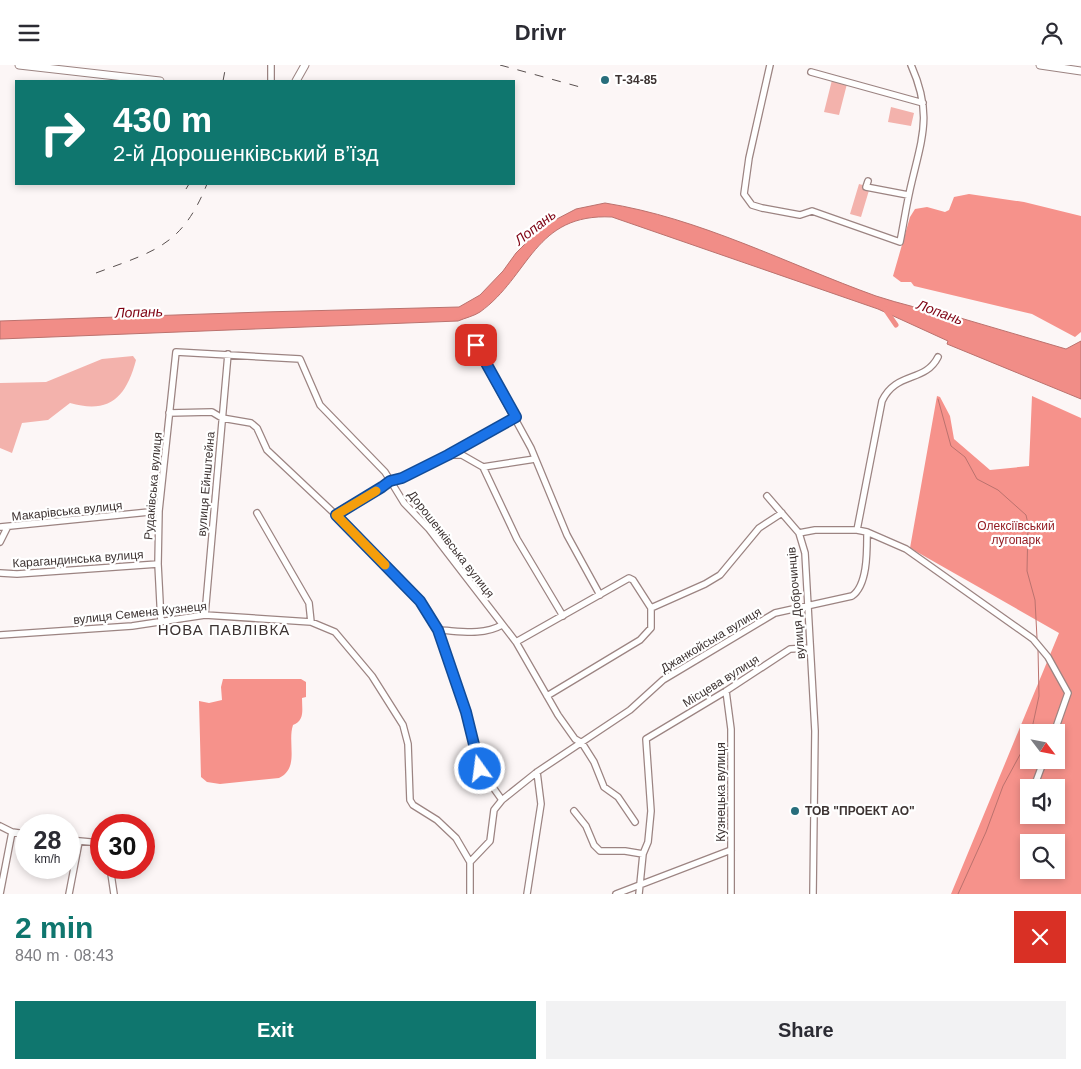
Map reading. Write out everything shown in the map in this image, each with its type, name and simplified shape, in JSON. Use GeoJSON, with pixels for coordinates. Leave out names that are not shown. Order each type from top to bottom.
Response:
{"type":"FeatureCollection","features":[{"type":"Feature","properties":{"kind":"street"},"geometry":{"type":"LineString","coordinates":[[19,65],[151,80]]}},
{"type":"Feature","properties":{"kind":"street"},"geometry":{"type":"LineString","coordinates":[[271,65],[271,80]]}},
{"type":"Feature","properties":{"kind":"street"},"geometry":{"type":"LineString","coordinates":[[297,80],[305,65]]}},
{"type":"Feature","properties":{"kind":"street"},"geometry":{"type":"LineString","coordinates":[[770,65],[746,176],[744,194],[749,202],[762,208],[792,214],[800,215],[812,211],[900,242],[908,195],[923,141],[924,103],[911,65]]}},
{"type":"Feature","properties":{"kind":"street"},"geometry":{"type":"LineString","coordinates":[[1040,65],[1081,71]]}},
{"type":"Feature","properties":{"kind":"street"},"geometry":{"type":"LineString","coordinates":[[811,72],[924,103]]}},
{"type":"Feature","properties":{"kind":"street"},"geometry":{"type":"LineString","coordinates":[[868,181],[866,187],[908,195]]}},
{"type":"Feature","properties":{"kind":"street"},"geometry":{"type":"LineString","coordinates":[[476,330],[476,345],[479,353],[516,417],[567,535],[600,595]]}},
{"type":"Feature","properties":{"kind":"street","name":"Дорошенківська вулиця"},"geometry":{"type":"LineString","coordinates":[[176,352],[300,359],[320,405],[385,472],[404,503],[429,529],[516,643],[558,715],[576,739],[582,743],[594,762],[604,787],[618,797],[635,822]]}},
{"type":"Feature","properties":{"kind":"street","name":"Рудаківська вулиця"},"geometry":{"type":"LineString","coordinates":[[161,623],[158,564],[159,511],[176,352]]}},
{"type":"Feature","properties":{"kind":"street","name":"вулиця Ейнштейна"},"geometry":{"type":"LineString","coordinates":[[204,615],[228,354]]}},
{"type":"Feature","properties":{"kind":"street"},"geometry":{"type":"LineString","coordinates":[[857,530],[882,401],[894,383],[924,372],[934,365],[938,357]]}},
{"type":"Feature","properties":{"kind":"street"},"geometry":{"type":"LineString","coordinates":[[169,413],[212,411],[222,418],[251,423],[257,428],[267,450],[336,515],[420,601],[438,630],[466,712],[480,769],[502,799]]}},
{"type":"Feature","properties":{"kind":"street"},"geometry":{"type":"LineString","coordinates":[[336,515],[390,481],[402,478],[448,455],[516,417]]}},
{"type":"Feature","properties":{"kind":"street"},"geometry":{"type":"LineString","coordinates":[[448,455],[462,455],[483,467],[517,539],[563,616]]}},
{"type":"Feature","properties":{"kind":"street"},"geometry":{"type":"LineString","coordinates":[[483,467],[535,459]]}},
{"type":"Feature","properties":{"kind":"street"},"geometry":{"type":"LineString","coordinates":[[767,496],[799,533]]}},
{"type":"Feature","properties":{"kind":"street","name":"Макарівська вулиця"},"geometry":{"type":"LineString","coordinates":[[3,528],[159,511]]}},
{"type":"Feature","properties":{"kind":"street"},"geometry":{"type":"LineString","coordinates":[[257,513],[309,603],[311,622]]}},
{"type":"Feature","properties":{"kind":"street"},"geometry":{"type":"LineString","coordinates":[[651,608],[705,584],[720,575],[759,528],[782,513]]}},
{"type":"Feature","properties":{"kind":"street"},"geometry":{"type":"LineString","coordinates":[[0,542],[3,528]]}},
{"type":"Feature","properties":{"kind":"street","name":"вулиця Доброчинців"},"geometry":{"type":"LineString","coordinates":[[813,894],[816,731],[805,553],[799,533],[815,530],[857,530],[867,532],[906,549],[1036,642],[1048,657],[1068,693],[1057,724]]}},
{"type":"Feature","properties":{"kind":"street","name":"Джанкойська вулиця"},"geometry":{"type":"LineString","coordinates":[[470,861],[490,841],[494,810],[502,799],[537,772],[630,710],[663,680],[775,613],[852,596],[859,591],[867,560],[867,532]]}},
{"type":"Feature","properties":{"kind":"street","name":"Карагандинська вулиця"},"geometry":{"type":"LineString","coordinates":[[0,573],[16,574],[158,564]]}},
{"type":"Feature","properties":{"kind":"street"},"geometry":{"type":"LineString","coordinates":[[516,643],[629,578],[633,579],[651,608],[650,628],[640,640],[547,696]]}},
{"type":"Feature","properties":{"kind":"street","name":"вулиця Семена Кузнеця"},"geometry":{"type":"LineString","coordinates":[[0,635],[161,623],[178,618],[204,615],[311,622],[335,632],[372,675],[406,732],[410,800],[413,805],[437,820],[456,838],[470,861]]}},
{"type":"Feature","properties":{"kind":"street"},"geometry":{"type":"LineString","coordinates":[[438,630],[481,632],[491,631],[502,625]]}},
{"type":"Feature","properties":{"kind":"street","name":"Місцева вулиця"},"geometry":{"type":"LineString","coordinates":[[643,854],[648,841],[651,811],[646,739],[726,691],[790,649],[810,648]]}},
{"type":"Feature","properties":{"kind":"street","name":"Кузнецька вулиця"},"geometry":{"type":"LineString","coordinates":[[726,691],[731,729],[730,894]]}},
{"type":"Feature","properties":{"kind":"street"},"geometry":{"type":"LineString","coordinates":[[527,894],[541,804],[537,772]]}},
{"type":"Feature","properties":{"kind":"street"},"geometry":{"type":"LineString","coordinates":[[574,811],[586,826],[594,845],[600,851],[625,851],[643,854],[639,894]]}},
{"type":"Feature","properties":{"kind":"street"},"geometry":{"type":"LineString","coordinates":[[0,826],[15,832]]}},
{"type":"Feature","properties":{"kind":"street"},"geometry":{"type":"LineString","coordinates":[[0,894],[12,832]]}},
{"type":"Feature","properties":{"kind":"street"},"geometry":{"type":"LineString","coordinates":[[616,894],[731,850]]}},
{"type":"Feature","properties":{"kind":"street"},"geometry":{"type":"LineString","coordinates":[[470,861],[470,894]]}},
{"type":"Feature","properties":{"kind":"street"},"geometry":{"type":"LineString","coordinates":[[69,894],[72,879]]}},
{"type":"Feature","properties":{"kind":"street"},"geometry":{"type":"LineString","coordinates":[[112,879],[114,894]]}},
{"type":"Feature","properties":{"kind":"shaded area"},"geometry":{"type":"Polygon","coordinates":[[[832,80],[847,84],[839,115],[824,112],[832,80]]]}},
{"type":"Feature","properties":{"kind":"shaded area"},"geometry":{"type":"Polygon","coordinates":[[[891,107],[914,113],[911,126],[888,122],[891,107]]]}},
{"type":"Feature","properties":{"kind":"shaded area"},"geometry":{"type":"Polygon","coordinates":[[[859,184],[870,187],[861,217],[850,214],[859,184]]]}},
{"type":"Feature","properties":{"kind":"shaded area"},"geometry":{"type":"Polygon","coordinates":[[[605,203],[675,219],[743,243],[876,296],[949,317],[948,320],[955,322],[957,317],[1066,349],[1081,341],[1081,399],[947,344],[948,341],[878,309],[612,217],[586,218],[566,225],[549,236],[497,297],[480,312],[458,321],[0,339],[0,321],[459,307],[480,295],[503,271],[516,253],[533,236],[553,221],[576,209],[605,203]]]}},
{"type":"Feature","properties":{"kind":"shaded area"},"geometry":{"type":"Polygon","coordinates":[[[133,356],[136,360],[132,373],[121,393],[114,400],[95,406],[70,403],[48,420],[22,423],[12,453],[0,448],[0,383],[46,382],[102,359],[133,356]]]}},
{"type":"Feature","properties":{"kind":"green space"},"geometry":{"type":"Polygon","coordinates":[[[969,194],[1024,202],[1081,216],[1081,332],[1075,337],[1032,314],[914,286],[911,282],[901,282],[893,276],[910,217],[915,209],[927,207],[945,212],[949,210],[954,197],[969,194]]]}},
{"type":"Feature","properties":{"kind":"green space","name":"Олексіївський лугопарк"},"geometry":{"type":"Polygon","coordinates":[[[937,396],[940,397],[950,416],[954,439],[990,470],[1029,466],[1032,396],[1081,418],[1081,894],[951,894],[1020,727],[1020,769],[1065,769],[1065,724],[1021,724],[1059,633],[910,548],[937,396]]]}},
{"type":"Feature","properties":{"kind":"green space"},"geometry":{"type":"Polygon","coordinates":[[[223,679],[301,679],[306,682],[306,697],[302,698],[301,717],[293,725],[291,762],[285,774],[279,778],[220,784],[207,782],[201,777],[199,701],[209,703],[222,700],[221,687],[223,679]]]}},
{"type":"Feature","properties":{"kind":"waterway"},"geometry":{"type":"LineString","coordinates":[[885,309],[896,325]]}},
{"type":"Feature","properties":{"kind":"waterway"},"geometry":{"type":"LineString","coordinates":[[938,399],[951,446],[965,457],[977,479],[998,490],[1026,515],[1028,524],[1027,571],[1035,600],[1037,638]]}},
{"type":"Feature","properties":{"kind":"waterway"},"geometry":{"type":"LineString","coordinates":[[1033,724],[1039,696],[1038,649]]}},
{"type":"Feature","properties":{"kind":"waterway"},"geometry":{"type":"LineString","coordinates":[[958,894],[986,832],[1003,786],[1020,755]]}},
{"type":"Feature","properties":{"kind":"railway"},"geometry":{"type":"LineString","coordinates":[[223,80],[226,65]]}},
{"type":"Feature","properties":{"kind":"railway"},"geometry":{"type":"LineString","coordinates":[[500,65],[580,87]]}},
{"type":"Feature","properties":{"kind":"railway"},"geometry":{"type":"LineString","coordinates":[[186,189],[188,185]]}},
{"type":"Feature","properties":{"kind":"railway"},"geometry":{"type":"LineString","coordinates":[[96,273],[150,252],[176,234],[197,205],[207,185]]}},
{"type":"Feature","properties":{"kind":"slow traffic"},"geometry":{"type":"LineString","coordinates":[[376,491],[336,515],[385,565]]}},
{"type":"Feature","properties":{"kind":"place","name":"Т-34-85"},"geometry":{"type":"Point","coordinates":[605,80]}},
{"type":"Feature","properties":{"kind":"place","name":"ТОВ \"ПРОЕКТ АО\""},"geometry":{"type":"Point","coordinates":[795,811]}},
{"type":"Feature","properties":{"kind":"district","name":"НОВА ПАВЛІВКА"},"geometry":{"type":"Point","coordinates":[224,629]}},
{"type":"Feature","properties":{"kind":"route"},"geometry":{"type":"LineString","coordinates":[[476,345],[516,417],[448,455],[402,478],[390,481],[336,515],[420,601],[438,630],[466,712],[480,769]]}},
{"type":"Feature","properties":{"kind":"water label","name":"Лопань"},"geometry":{"type":"Point","coordinates":[535,227]}},
{"type":"Feature","properties":{"kind":"water label","name":"Лопань"},"geometry":{"type":"Point","coordinates":[139,312]}},
{"type":"Feature","properties":{"kind":"water label","name":"Лопань"},"geometry":{"type":"Point","coordinates":[940,312]}}]}
